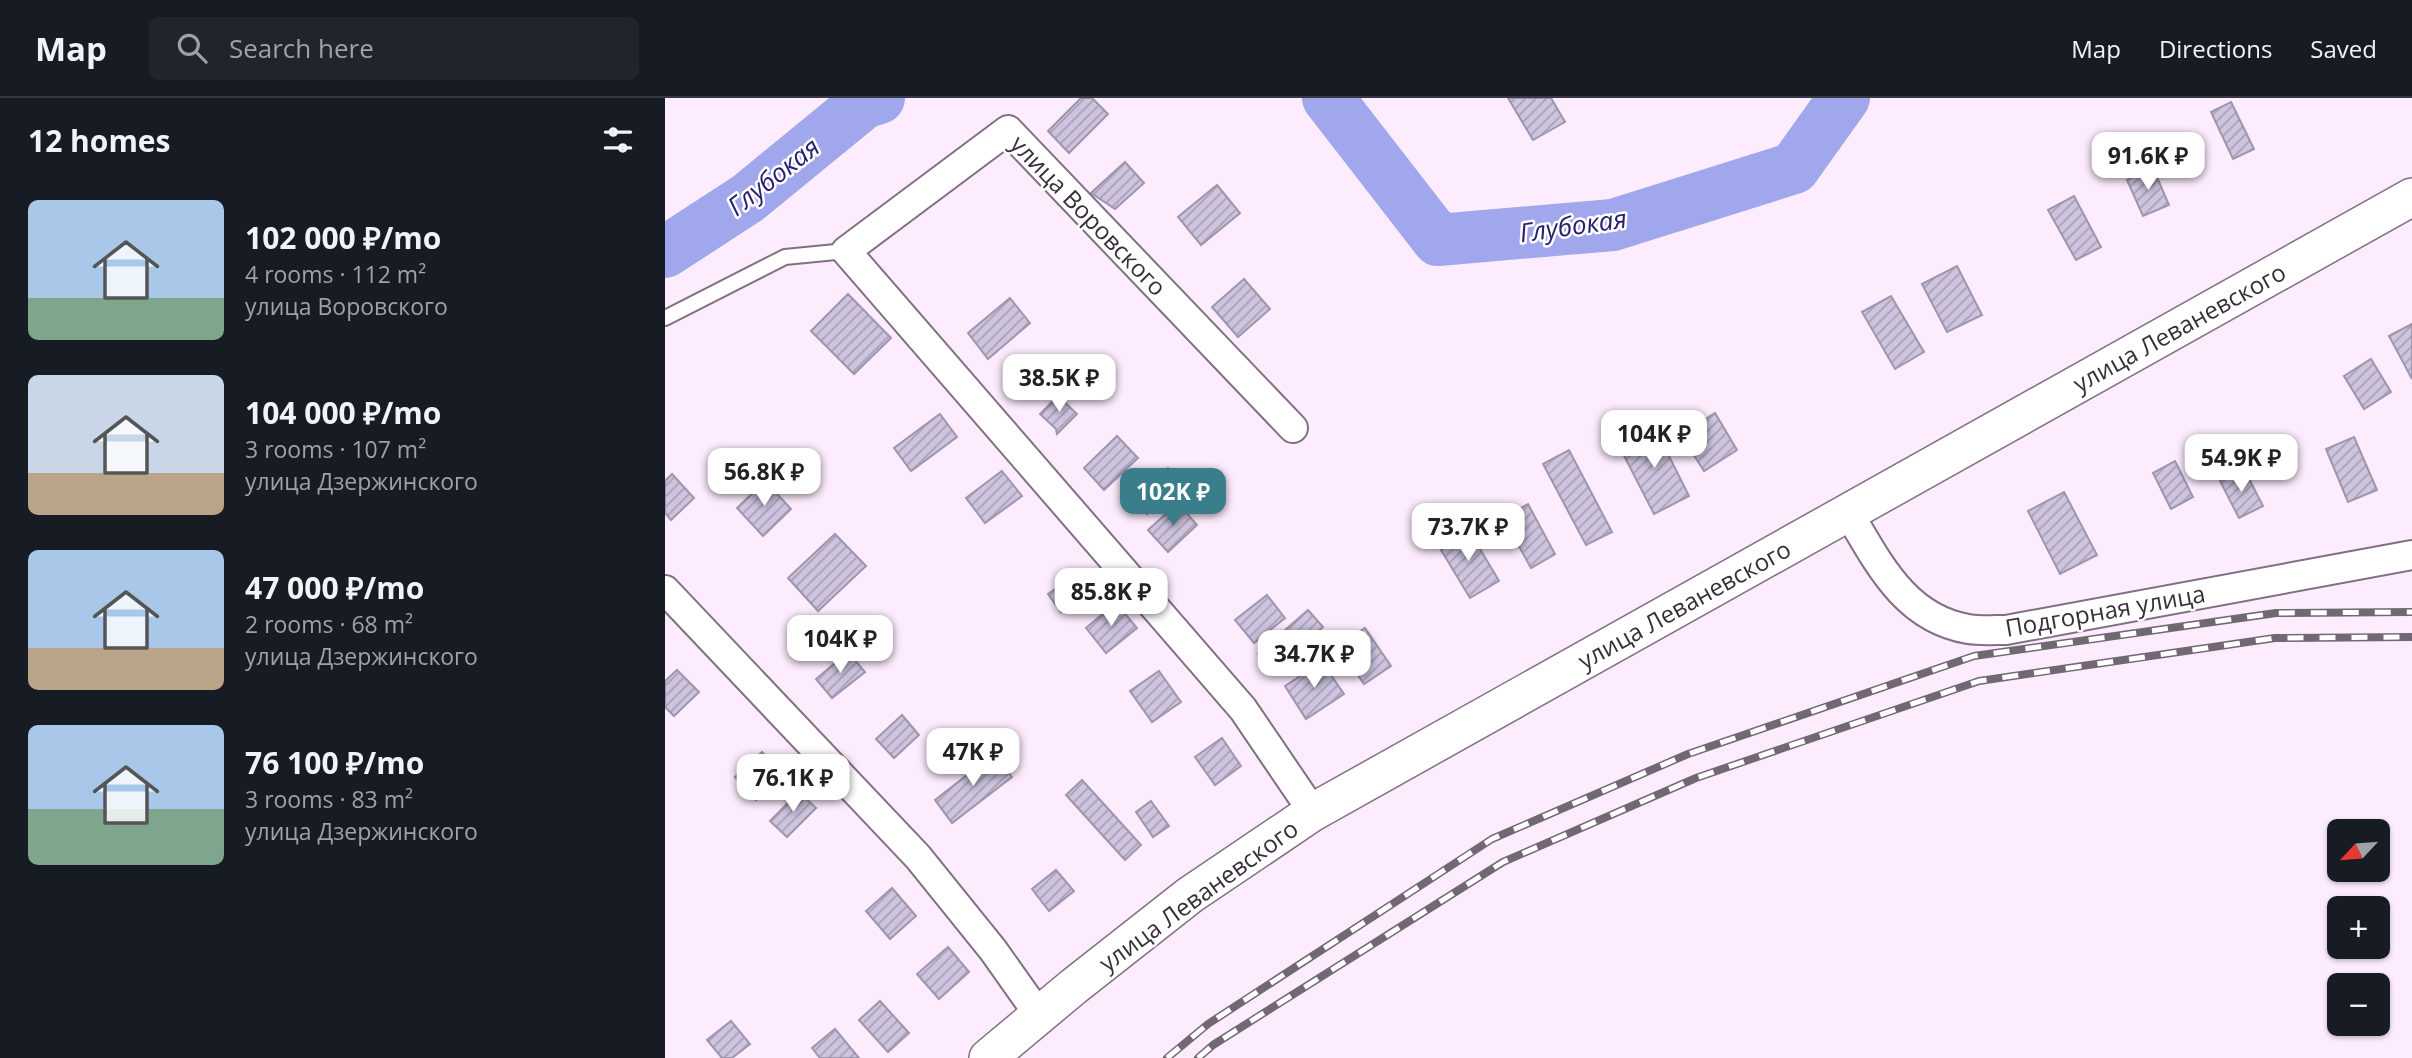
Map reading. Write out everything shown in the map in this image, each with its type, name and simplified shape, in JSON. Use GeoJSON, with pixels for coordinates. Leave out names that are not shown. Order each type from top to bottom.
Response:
{"type":"FeatureCollection","features":[{"type":"Feature","properties":{"kind":"street","name":"улица Воровского"},"geometry":{"type":"LineString","coordinates":[[846,251],[1008,130],[1293,428]]}},
{"type":"Feature","properties":{"kind":"street","name":"улица Леваневского"},"geometry":{"type":"LineString","coordinates":[[988,1058],[1127,943],[1190,895],[1313,812],[2412,197]]}},
{"type":"Feature","properties":{"kind":"street"},"geometry":{"type":"LineString","coordinates":[[846,251],[1243,709],[1313,812]]}},
{"type":"Feature","properties":{"kind":"street","name":"Подгорная улица"},"geometry":{"type":"LineString","coordinates":[[1848,512],[1896,588],[1917,607],[1967,629],[2006,630],[2412,555]]}},
{"type":"Feature","properties":{"kind":"street"},"geometry":{"type":"LineString","coordinates":[[665,590],[918,857],[993,950],[1039,1015]]}},
{"type":"Feature","properties":{"kind":"lane"},"geometry":{"type":"LineString","coordinates":[[665,318],[785,257],[846,251]]}},
{"type":"Feature","properties":{"kind":"building"},"geometry":{"type":"Polygon","coordinates":[[[1081,98],[1092,98],[1108,114],[1069,153],[1048,131],[1081,98]]]}},
{"type":"Feature","properties":{"kind":"building"},"geometry":{"type":"Polygon","coordinates":[[[1508,98],[1551,98],[1565,122],[1533,140],[1508,98]]]}},
{"type":"Feature","properties":{"kind":"building"},"geometry":{"type":"Polygon","coordinates":[[[2231,102],[2254,149],[2233,159],[2211,112],[2231,102]]]}},
{"type":"Feature","properties":{"kind":"building"},"geometry":{"type":"Polygon","coordinates":[[[1125,162],[1144,183],[1115,209],[1091,193],[1125,162]]]}},
{"type":"Feature","properties":{"kind":"building"},"geometry":{"type":"Polygon","coordinates":[[[2153,168],[2169,205],[2143,216],[2127,180],[2153,168]]]}},
{"type":"Feature","properties":{"kind":"building"},"geometry":{"type":"Polygon","coordinates":[[[1217,185],[1240,213],[1201,245],[1178,217],[1217,185]]]}},
{"type":"Feature","properties":{"kind":"building"},"geometry":{"type":"Polygon","coordinates":[[[2074,196],[2101,247],[2076,260],[2048,210],[2074,196]]]}},
{"type":"Feature","properties":{"kind":"building"},"geometry":{"type":"Polygon","coordinates":[[[1957,266],[1982,315],[1947,332],[1922,284],[1957,266]]]}},
{"type":"Feature","properties":{"kind":"building"},"geometry":{"type":"Polygon","coordinates":[[[1244,279],[1270,309],[1238,337],[1212,307],[1244,279]]]}},
{"type":"Feature","properties":{"kind":"building"},"geometry":{"type":"Polygon","coordinates":[[[848,294],[891,338],[854,374],[811,331],[848,294]]]}},
{"type":"Feature","properties":{"kind":"building"},"geometry":{"type":"Polygon","coordinates":[[[1891,296],[1924,352],[1895,369],[1862,312],[1891,296]]]}},
{"type":"Feature","properties":{"kind":"building"},"geometry":{"type":"Polygon","coordinates":[[[1010,298],[1030,323],[988,359],[968,333],[1010,298]]]}},
{"type":"Feature","properties":{"kind":"building"},"geometry":{"type":"Polygon","coordinates":[[[2412,324],[2412,379],[2389,336],[2412,324]]]}},
{"type":"Feature","properties":{"kind":"building"},"geometry":{"type":"Polygon","coordinates":[[[2371,359],[2391,392],[2364,409],[2344,376],[2371,359]]]}},
{"type":"Feature","properties":{"kind":"building"},"geometry":{"type":"Polygon","coordinates":[[[1058,396],[1077,414],[1057,434],[1056,429],[1040,414],[1058,396]]]}},
{"type":"Feature","properties":{"kind":"building"},"geometry":{"type":"Polygon","coordinates":[[[1715,413],[1737,450],[1704,471],[1681,435],[1715,413]]]}},
{"type":"Feature","properties":{"kind":"building"},"geometry":{"type":"Polygon","coordinates":[[[940,414],[957,437],[911,471],[894,448],[940,414]]]}},
{"type":"Feature","properties":{"kind":"building"},"geometry":{"type":"Polygon","coordinates":[[[1654,426],[1689,496],[1654,514],[1618,444],[1654,426]]]}},
{"type":"Feature","properties":{"kind":"building"},"geometry":{"type":"Polygon","coordinates":[[[1117,436],[1138,458],[1104,490],[1084,468],[1117,436]]]}},
{"type":"Feature","properties":{"kind":"building"},"geometry":{"type":"Polygon","coordinates":[[[2354,437],[2377,490],[2348,502],[2326,449],[2354,437]]]}},
{"type":"Feature","properties":{"kind":"building"},"geometry":{"type":"Polygon","coordinates":[[[1569,450],[1612,532],[1586,545],[1543,464],[1569,450]]]}},
{"type":"Feature","properties":{"kind":"building"},"geometry":{"type":"Polygon","coordinates":[[[2175,461],[2193,497],[2171,509],[2153,473],[2175,461]]]}},
{"type":"Feature","properties":{"kind":"building"},"geometry":{"type":"Polygon","coordinates":[[[1168,468],[1180,479],[1147,514],[1135,503],[1168,468]]]}},
{"type":"Feature","properties":{"kind":"building"},"geometry":{"type":"Polygon","coordinates":[[[2244,469],[2263,506],[2239,518],[2220,481],[2244,469]]]}},
{"type":"Feature","properties":{"kind":"building"},"geometry":{"type":"Polygon","coordinates":[[[1002,471],[1022,496],[985,523],[966,498],[1002,471]]]}},
{"type":"Feature","properties":{"kind":"building"},"geometry":{"type":"Polygon","coordinates":[[[672,474],[694,498],[671,520],[665,513],[665,481],[672,474]]]}},
{"type":"Feature","properties":{"kind":"building"},"geometry":{"type":"Polygon","coordinates":[[[765,481],[791,509],[763,536],[737,508],[765,481]]]}},
{"type":"Feature","properties":{"kind":"building"},"geometry":{"type":"Polygon","coordinates":[[[2064,492],[2097,555],[2060,574],[2028,511],[2064,492]]]}},
{"type":"Feature","properties":{"kind":"building"},"geometry":{"type":"Polygon","coordinates":[[[1178,503],[1197,525],[1168,552],[1148,530],[1178,503]]]}},
{"type":"Feature","properties":{"kind":"building"},"geometry":{"type":"Polygon","coordinates":[[[1528,504],[1555,554],[1531,568],[1503,518],[1528,504]]]}},
{"type":"Feature","properties":{"kind":"building"},"geometry":{"type":"Polygon","coordinates":[[[1467,527],[1499,581],[1470,598],[1438,545],[1467,527]]]}},
{"type":"Feature","properties":{"kind":"building"},"geometry":{"type":"Polygon","coordinates":[[[835,534],[866,566],[818,611],[788,578],[835,534]]]}},
{"type":"Feature","properties":{"kind":"building"},"geometry":{"type":"Polygon","coordinates":[[[1081,571],[1093,589],[1061,612],[1048,594],[1081,571]]]}},
{"type":"Feature","properties":{"kind":"building"},"geometry":{"type":"Polygon","coordinates":[[[1267,595],[1285,618],[1254,643],[1235,620],[1267,595]]]}},
{"type":"Feature","properties":{"kind":"building"},"geometry":{"type":"Polygon","coordinates":[[[1116,603],[1137,628],[1106,653],[1086,628],[1116,603]]]}},
{"type":"Feature","properties":{"kind":"building"},"geometry":{"type":"Polygon","coordinates":[[[1308,610],[1323,627],[1273,671],[1258,654],[1308,610]]]}},
{"type":"Feature","properties":{"kind":"building"},"geometry":{"type":"Polygon","coordinates":[[[1365,628],[1391,666],[1364,684],[1338,646],[1365,628]]]}},
{"type":"Feature","properties":{"kind":"building"},"geometry":{"type":"Polygon","coordinates":[[[848,652],[865,672],[832,698],[816,679],[848,652]]]}},
{"type":"Feature","properties":{"kind":"building"},"geometry":{"type":"Polygon","coordinates":[[[1322,662],[1344,694],[1306,719],[1285,686],[1322,662]]]}},
{"type":"Feature","properties":{"kind":"building"},"geometry":{"type":"Polygon","coordinates":[[[677,670],[699,692],[674,716],[665,707],[665,681],[677,670]]]}},
{"type":"Feature","properties":{"kind":"building"},"geometry":{"type":"Polygon","coordinates":[[[1159,671],[1181,702],[1152,722],[1130,691],[1159,671]]]}},
{"type":"Feature","properties":{"kind":"building"},"geometry":{"type":"Polygon","coordinates":[[[902,715],[919,735],[894,758],[876,739],[902,715]]]}},
{"type":"Feature","properties":{"kind":"building"},"geometry":{"type":"Polygon","coordinates":[[[1222,738],[1241,766],[1215,785],[1195,757],[1222,738]]]}},
{"type":"Feature","properties":{"kind":"building"},"geometry":{"type":"Polygon","coordinates":[[[762,752],[783,774],[756,800],[735,777],[762,752]]]}},
{"type":"Feature","properties":{"kind":"building"},"geometry":{"type":"Polygon","coordinates":[[[994,754],[1012,777],[952,823],[935,800],[994,754]]]}},
{"type":"Feature","properties":{"kind":"building"},"geometry":{"type":"Polygon","coordinates":[[[1082,780],[1141,845],[1125,860],[1066,795],[1082,780]]]}},
{"type":"Feature","properties":{"kind":"building"},"geometry":{"type":"Polygon","coordinates":[[[799,792],[816,808],[787,837],[770,821],[799,792]]]}},
{"type":"Feature","properties":{"kind":"building"},"geometry":{"type":"Polygon","coordinates":[[[1151,801],[1169,826],[1153,837],[1136,812],[1151,801]]]}},
{"type":"Feature","properties":{"kind":"building"},"geometry":{"type":"Polygon","coordinates":[[[1056,870],[1074,891],[1049,911],[1032,889],[1056,870]]]}},
{"type":"Feature","properties":{"kind":"building"},"geometry":{"type":"Polygon","coordinates":[[[892,888],[916,916],[890,939],[866,911],[892,888]]]}},
{"type":"Feature","properties":{"kind":"building"},"geometry":{"type":"Polygon","coordinates":[[[948,947],[969,972],[939,999],[917,974],[948,947]]]}},
{"type":"Feature","properties":{"kind":"building"},"geometry":{"type":"Polygon","coordinates":[[[880,1001],[909,1033],[888,1052],[859,1020],[880,1001]]]}},
{"type":"Feature","properties":{"kind":"building"},"geometry":{"type":"Polygon","coordinates":[[[731,1021],[750,1044],[732,1058],[722,1058],[707,1040],[731,1021]]]}},
{"type":"Feature","properties":{"kind":"building"},"geometry":{"type":"Polygon","coordinates":[[[835,1029],[859,1058],[820,1058],[812,1048],[835,1029]]]}},
{"type":"Feature","properties":{"kind":"waterway","name":"Глубокая"},"geometry":{"type":"LineString","coordinates":[[864,98],[864,103]]}},
{"type":"Feature","properties":{"kind":"waterway","name":"Глубокая"},"geometry":{"type":"LineString","coordinates":[[665,252],[748,198],[864,103],[879,98]]}},
{"type":"Feature","properties":{"kind":"waterway","name":"Глубокая"},"geometry":{"type":"LineString","coordinates":[[1328,98],[1438,240],[1613,225],[1794,168],[1844,98]]}},
{"type":"Feature","properties":{"kind":"railway"},"geometry":{"type":"LineString","coordinates":[[1167,1058],[1208,1024],[1492,839],[1688,754],[1974,656],[2276,613],[2412,612]]}},
{"type":"Feature","properties":{"kind":"railway"},"geometry":{"type":"LineString","coordinates":[[1198,1058],[1213,1045],[1503,862],[1696,778],[1979,681],[2275,638],[2412,637]]}}]}
